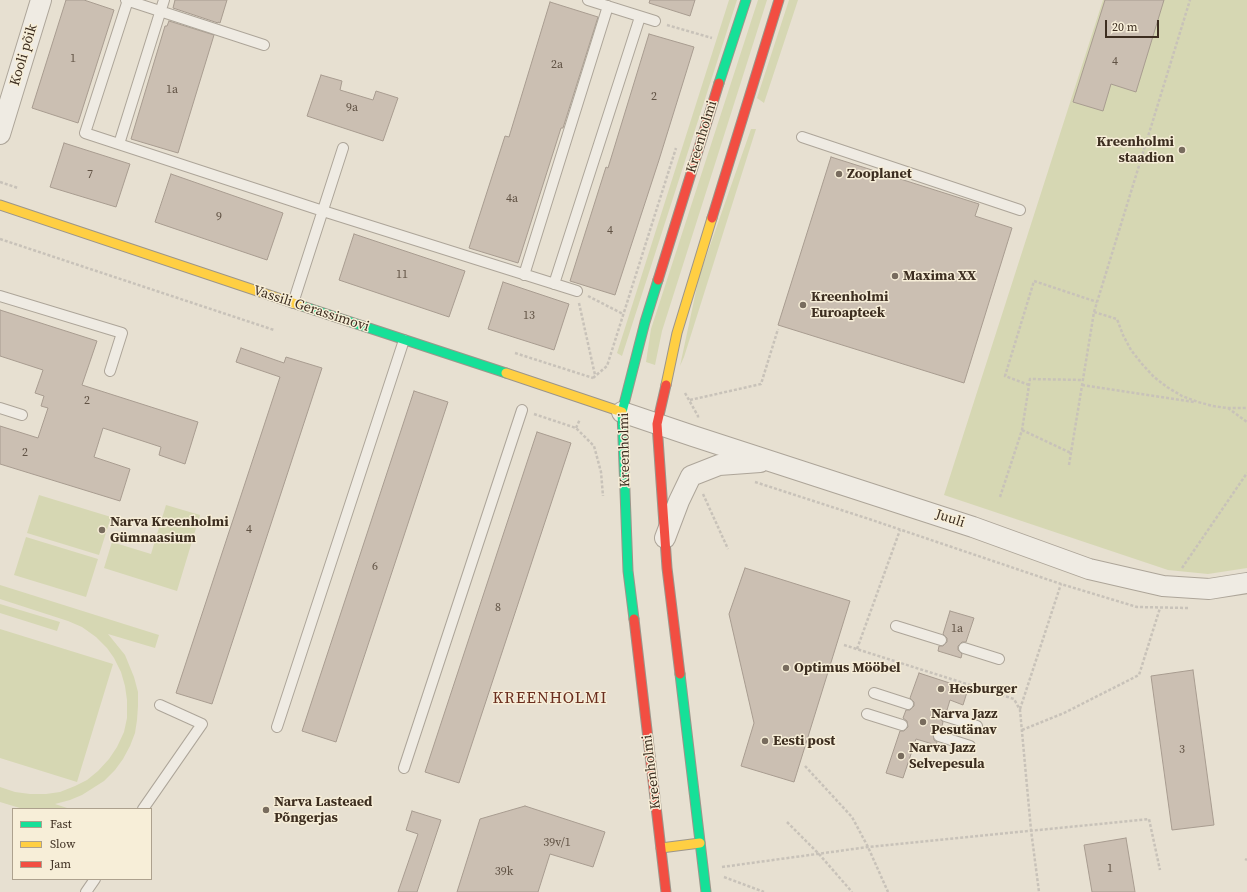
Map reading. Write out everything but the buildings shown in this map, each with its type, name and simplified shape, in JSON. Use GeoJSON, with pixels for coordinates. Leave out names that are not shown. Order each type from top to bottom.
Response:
{"type":"FeatureCollection","features":[{"type":"Feature","properties":{"kind":"main road","name":"Kreenholmi"},"geometry":{"type":"LineString","coordinates":[[666,892],[628,571],[622,412],[645,322],[746,0]]}},
{"type":"Feature","properties":{"kind":"main road"},"geometry":{"type":"LineString","coordinates":[[706,892],[667,568],[658,424],[677,333],[779,0]]}},
{"type":"Feature","properties":{"kind":"main road","name":"Vassili Gerassimovi"},"geometry":{"type":"LineString","coordinates":[[0,205],[622,412]]}},
{"type":"Feature","properties":{"kind":"main road"},"geometry":{"type":"LineString","coordinates":[[660,848],[700,843]]}},
{"type":"Feature","properties":{"kind":"street","name":"Kooli põik"},"geometry":{"type":"LineString","coordinates":[[0,134],[41,0]]}},
{"type":"Feature","properties":{"kind":"street","name":"Juuli"},"geometry":{"type":"LineString","coordinates":[[622,412],[973,527],[1089,569],[1163,586],[1209,589],[1247,583]]}},
{"type":"Feature","properties":{"kind":"street"},"geometry":{"type":"LineString","coordinates":[[665,538],[679,501],[691,476],[719,465],[772,461]]}},
{"type":"Feature","properties":{"kind":"lane"},"geometry":{"type":"LineString","coordinates":[[264,45],[127,0],[85,133],[323,211],[577,291]]}},
{"type":"Feature","properties":{"kind":"lane"},"geometry":{"type":"LineString","coordinates":[[119,144],[164,0]]}},
{"type":"Feature","properties":{"kind":"lane"},"geometry":{"type":"LineString","coordinates":[[588,0],[655,21]]}},
{"type":"Feature","properties":{"kind":"lane"},"geometry":{"type":"LineString","coordinates":[[524,275],[608,6]]}},
{"type":"Feature","properties":{"kind":"lane"},"geometry":{"type":"LineString","coordinates":[[554,284],[640,17]]}},
{"type":"Feature","properties":{"kind":"lane"},"geometry":{"type":"LineString","coordinates":[[802,137],[1020,210]]}},
{"type":"Feature","properties":{"kind":"lane"},"geometry":{"type":"LineString","coordinates":[[293,303],[343,148]]}},
{"type":"Feature","properties":{"kind":"lane"},"geometry":{"type":"LineString","coordinates":[[0,296],[122,333],[110,370]]}},
{"type":"Feature","properties":{"kind":"lane"},"geometry":{"type":"LineString","coordinates":[[278,727],[404,340]]}},
{"type":"Feature","properties":{"kind":"lane"},"geometry":{"type":"LineString","coordinates":[[0,408],[22,415]]}},
{"type":"Feature","properties":{"kind":"lane"},"geometry":{"type":"LineString","coordinates":[[404,768],[522,410]]}},
{"type":"Feature","properties":{"kind":"lane"},"geometry":{"type":"LineString","coordinates":[[896,626],[941,640]]}},
{"type":"Feature","properties":{"kind":"lane"},"geometry":{"type":"LineString","coordinates":[[964,648],[999,659]]}},
{"type":"Feature","properties":{"kind":"lane"},"geometry":{"type":"LineString","coordinates":[[874,693],[908,704]]}},
{"type":"Feature","properties":{"kind":"lane"},"geometry":{"type":"LineString","coordinates":[[144,808],[202,724],[160,705]]}},
{"type":"Feature","properties":{"kind":"lane"},"geometry":{"type":"LineString","coordinates":[[867,714],[902,725]]}},
{"type":"Feature","properties":{"kind":"lane"},"geometry":{"type":"LineString","coordinates":[[945,716],[977,726]]}},
{"type":"Feature","properties":{"kind":"lane"},"geometry":{"type":"LineString","coordinates":[[939,736],[970,746]]}},
{"type":"Feature","properties":{"kind":"lane"},"geometry":{"type":"LineString","coordinates":[[86,892],[94,880]]}},
{"type":"Feature","properties":{"kind":"path"},"geometry":{"type":"LineString","coordinates":[[1069,465],[1094,312],[1190,0]]}},
{"type":"Feature","properties":{"kind":"path"},"geometry":{"type":"LineString","coordinates":[[709,44],[712,37]]}},
{"type":"Feature","properties":{"kind":"path"},"geometry":{"type":"LineString","coordinates":[[576,428],[588,400],[593,378],[607,366],[678,142]]}},
{"type":"Feature","properties":{"kind":"path"},"geometry":{"type":"LineString","coordinates":[[0,239],[274,330]]}},
{"type":"Feature","properties":{"kind":"path"},"geometry":{"type":"LineString","coordinates":[[1029,385],[1005,376],[1034,281],[1097,302]]}},
{"type":"Feature","properties":{"kind":"path"},"geometry":{"type":"LineString","coordinates":[[577,291],[623,314]]}},
{"type":"Feature","properties":{"kind":"path"},"geometry":{"type":"LineString","coordinates":[[577,291],[595,375]]}},
{"type":"Feature","properties":{"kind":"path"},"geometry":{"type":"LineString","coordinates":[[1094,312],[1117,319],[1131,350],[1142,364],[1167,387],[1182,396],[1213,406],[1247,408]]}},
{"type":"Feature","properties":{"kind":"path"},"geometry":{"type":"LineString","coordinates":[[690,400],[761,384],[778,329]]}},
{"type":"Feature","properties":{"kind":"path"},"geometry":{"type":"LineString","coordinates":[[1000,497],[1022,430],[1030,379],[1083,380]]}},
{"type":"Feature","properties":{"kind":"path"},"geometry":{"type":"LineString","coordinates":[[1082,384],[1198,402]]}},
{"type":"Feature","properties":{"kind":"path"},"geometry":{"type":"LineString","coordinates":[[1227,408],[1247,422]]}},
{"type":"Feature","properties":{"kind":"path"},"geometry":{"type":"LineString","coordinates":[[1022,430],[1071,453]]}},
{"type":"Feature","properties":{"kind":"path"},"geometry":{"type":"LineString","coordinates":[[1180,571],[1247,474]]}},
{"type":"Feature","properties":{"kind":"path"},"geometry":{"type":"LineString","coordinates":[[748,480],[1137,608],[1189,608]]}},
{"type":"Feature","properties":{"kind":"path"},"geometry":{"type":"LineString","coordinates":[[857,649],[900,530]]}},
{"type":"Feature","properties":{"kind":"path"},"geometry":{"type":"LineString","coordinates":[[1020,710],[1061,584]]}},
{"type":"Feature","properties":{"kind":"path"},"geometry":{"type":"LineString","coordinates":[[1022,730],[1064,713],[1139,675],[1160,608],[1163,586]]}},
{"type":"Feature","properties":{"kind":"path"},"geometry":{"type":"LineString","coordinates":[[844,645],[1014,699],[1020,710],[1031,830],[1039,892]]}},
{"type":"Feature","properties":{"kind":"path"},"geometry":{"type":"LineString","coordinates":[[805,766],[852,817],[868,847],[888,892]]}},
{"type":"Feature","properties":{"kind":"path"},"geometry":{"type":"LineString","coordinates":[[703,869],[868,847],[1031,830],[1149,820],[1160,870]]}},
{"type":"Feature","properties":{"kind":"path"},"geometry":{"type":"LineString","coordinates":[[787,822],[819,854],[852,892]]}},
{"type":"Feature","properties":{"kind":"path"},"geometry":{"type":"LineString","coordinates":[[720,876],[764,892]]}},
{"type":"Feature","properties":{"kind":"green space"},"geometry":{"type":"Polygon","coordinates":[[[729,0],[737,0],[622,356],[617,353],[729,0]]]}},
{"type":"Feature","properties":{"kind":"green space"},"geometry":{"type":"Polygon","coordinates":[[[758,0],[767,0],[662,331],[655,365],[646,362],[651,329],[758,0]]]}},
{"type":"Feature","properties":{"kind":"green space"},"geometry":{"type":"Polygon","coordinates":[[[789,0],[798,0],[764,103],[757,98],[789,0]]]}},
{"type":"Feature","properties":{"kind":"green space"},"geometry":{"type":"Polygon","coordinates":[[[1103,0],[1247,0],[1247,568],[1208,574],[1168,570],[944,495],[1103,0]]]}},
{"type":"Feature","properties":{"kind":"green space"},"geometry":{"type":"Polygon","coordinates":[[[751,129],[756,129],[680,366],[699,277],[751,129]]]}},
{"type":"Feature","properties":{"kind":"green space"},"geometry":{"type":"Polygon","coordinates":[[[39,495],[111,517],[99,555],[27,533],[39,495]]]}},
{"type":"Feature","properties":{"kind":"green space"},"geometry":{"type":"Polygon","coordinates":[[[166,505],[200,515],[177,591],[104,568],[112,542],[151,554],[166,505]]]}},
{"type":"Feature","properties":{"kind":"green space"},"geometry":{"type":"Polygon","coordinates":[[[26,537],[98,559],[86,597],[14,575],[26,537]]]}},
{"type":"Feature","properties":{"kind":"green space"},"geometry":{"type":"Polygon","coordinates":[[[0,585],[159,635],[155,648],[108,634],[125,655],[134,677],[138,692],[135,733],[123,759],[104,781],[82,795],[55,804],[67,808],[20,808],[0,802],[0,787],[15,792],[30,794],[60,792],[87,780],[98,771],[117,747],[124,732],[127,718],[127,700],[121,672],[107,648],[96,637],[82,627],[0,599],[0,585]]]}},
{"type":"Feature","properties":{"kind":"green space"},"geometry":{"type":"Polygon","coordinates":[[[0,604],[60,622],[57,631],[0,613],[0,604]]]}},
{"type":"Feature","properties":{"kind":"green space"},"geometry":{"type":"Polygon","coordinates":[[[0,629],[113,664],[77,782],[0,758],[0,629]]]}},
{"type":"Feature","properties":{"kind":"traffic: fast"},"geometry":{"type":"LineString","coordinates":[[719,83],[746,0]]}},
{"type":"Feature","properties":{"kind":"traffic: fast"},"geometry":{"type":"LineString","coordinates":[[634,619],[628,571],[622,412],[645,322],[658,280]]}},
{"type":"Feature","properties":{"kind":"traffic: fast"},"geometry":{"type":"LineString","coordinates":[[299,305],[506,373]]}},
{"type":"Feature","properties":{"kind":"traffic: fast"},"geometry":{"type":"LineString","coordinates":[[680,674],[706,892]]}},
{"type":"Feature","properties":{"kind":"traffic: slow"},"geometry":{"type":"LineString","coordinates":[[0,205],[299,305]]}},
{"type":"Feature","properties":{"kind":"traffic: slow"},"geometry":{"type":"LineString","coordinates":[[666,385],[677,333],[712,218]]}},
{"type":"Feature","properties":{"kind":"traffic: slow"},"geometry":{"type":"LineString","coordinates":[[506,373],[622,412]]}},
{"type":"Feature","properties":{"kind":"traffic: slow"},"geometry":{"type":"LineString","coordinates":[[661,848],[700,843]]}},
{"type":"Feature","properties":{"kind":"traffic: jam"},"geometry":{"type":"LineString","coordinates":[[712,218],[779,0]]}},
{"type":"Feature","properties":{"kind":"traffic: jam"},"geometry":{"type":"LineString","coordinates":[[658,280],[719,83]]}},
{"type":"Feature","properties":{"kind":"traffic: jam"},"geometry":{"type":"LineString","coordinates":[[666,385],[657,424],[667,568],[680,674]]}},
{"type":"Feature","properties":{"kind":"traffic: jam"},"geometry":{"type":"LineString","coordinates":[[634,619],[666,892]]}},
{"type":"Feature","properties":{"kind":"place","name":"Kreenholmi staadion"},"geometry":{"type":"Point","coordinates":[1182,150]}},
{"type":"Feature","properties":{"kind":"place","name":"Zooplanet"},"geometry":{"type":"Point","coordinates":[839,174]}},
{"type":"Feature","properties":{"kind":"place","name":"Maxima XX"},"geometry":{"type":"Point","coordinates":[895,276]}},
{"type":"Feature","properties":{"kind":"place","name":"Kreenholmi Euroapteek"},"geometry":{"type":"Point","coordinates":[803,305]}},
{"type":"Feature","properties":{"kind":"place","name":"Narva Kreenholmi Gümnaasium"},"geometry":{"type":"Point","coordinates":[102,530]}},
{"type":"Feature","properties":{"kind":"place","name":"Optimus Mööbel"},"geometry":{"type":"Point","coordinates":[786,668]}},
{"type":"Feature","properties":{"kind":"place","name":"Hesburger"},"geometry":{"type":"Point","coordinates":[941,689]}},
{"type":"Feature","properties":{"kind":"place","name":"Narva Jazz Pesutänav"},"geometry":{"type":"Point","coordinates":[923,722]}},
{"type":"Feature","properties":{"kind":"place","name":"Eesti post"},"geometry":{"type":"Point","coordinates":[765,741]}},
{"type":"Feature","properties":{"kind":"place","name":"Narva Jazz Selvepesula"},"geometry":{"type":"Point","coordinates":[901,756]}},
{"type":"Feature","properties":{"kind":"place","name":"Narva Lasteaed Põngerjas"},"geometry":{"type":"Point","coordinates":[266,810]}},
{"type":"Feature","properties":{"kind":"district","name":"KREENHOLMI"},"geometry":{"type":"Point","coordinates":[550,699]}}]}
